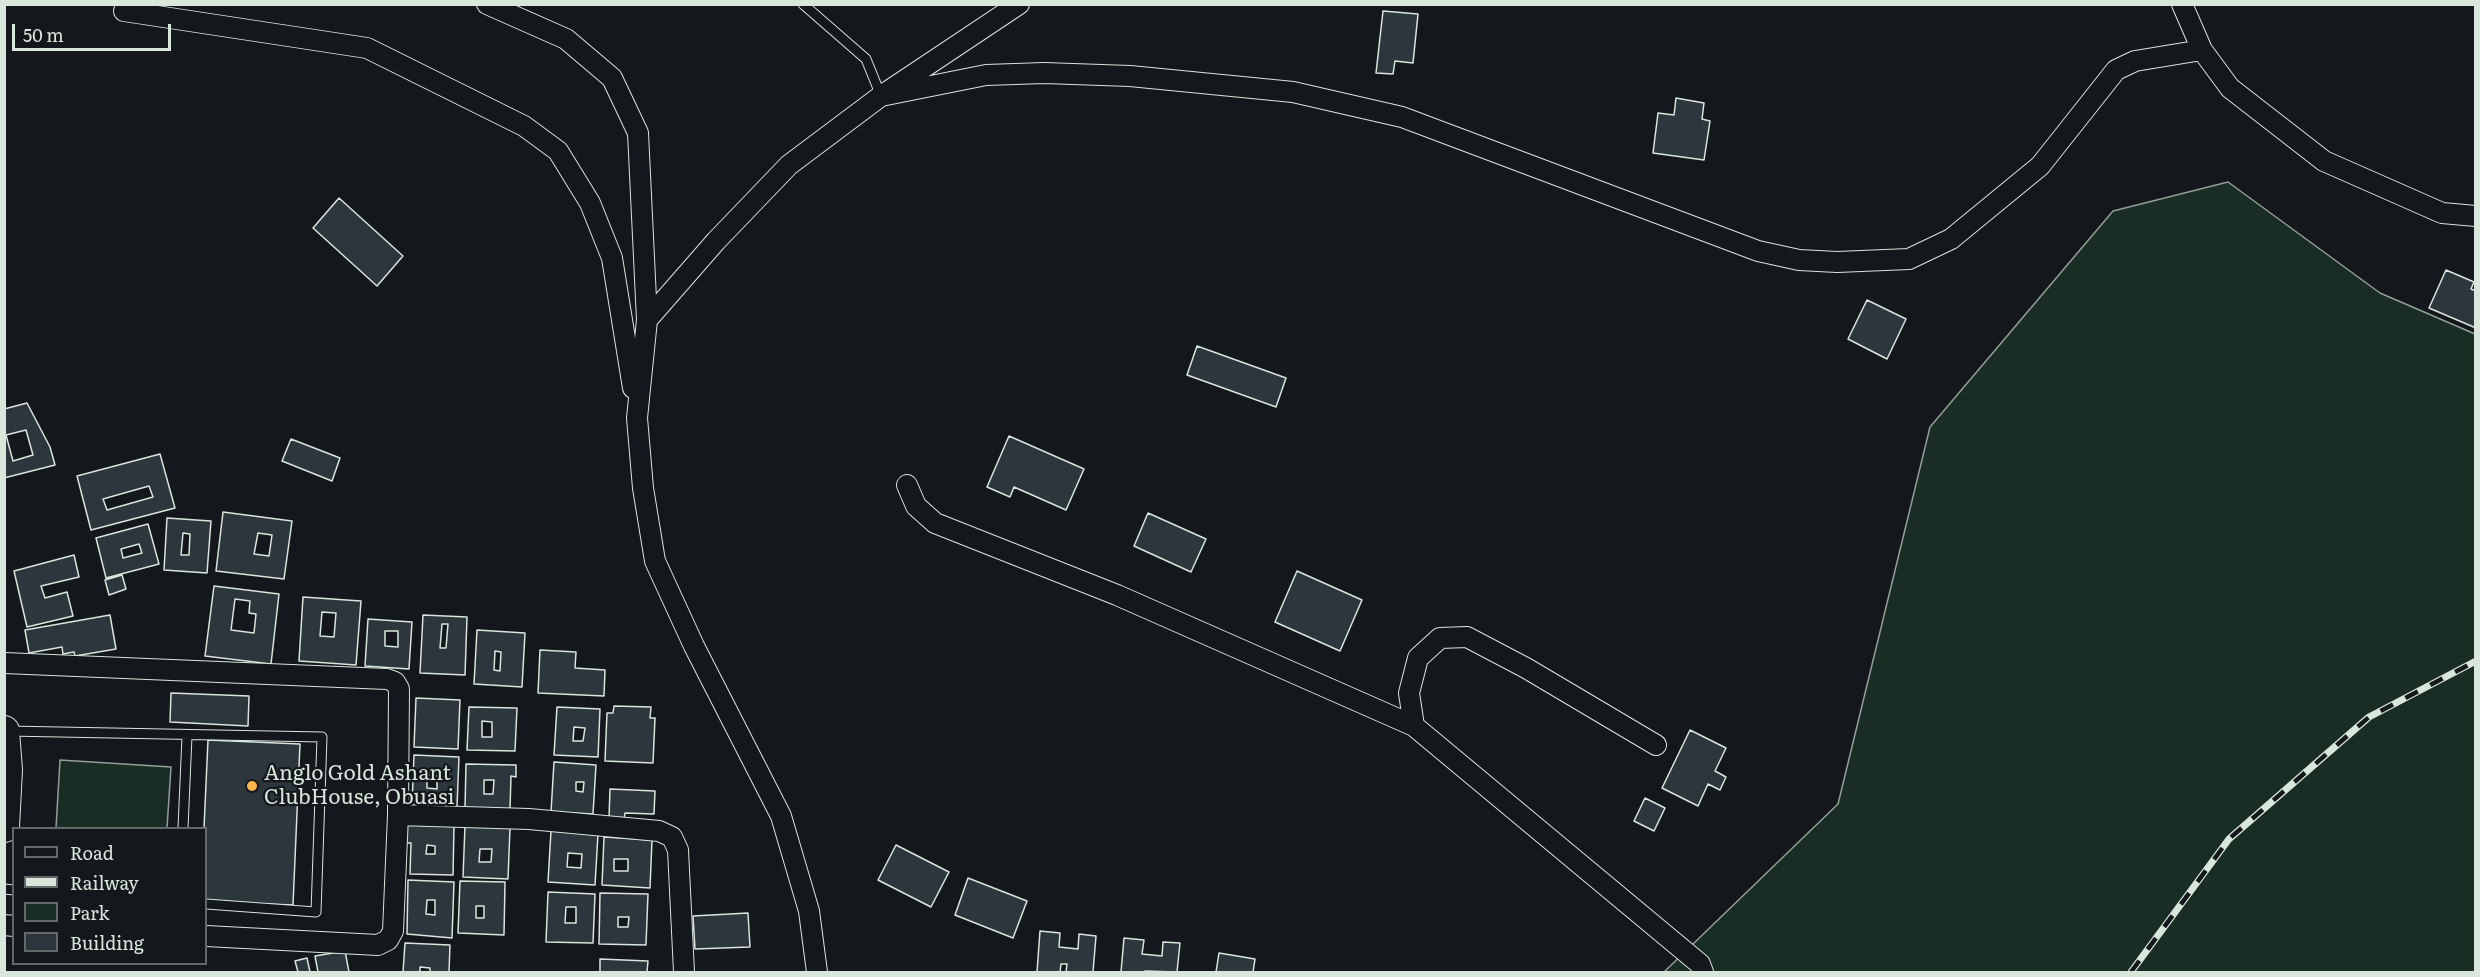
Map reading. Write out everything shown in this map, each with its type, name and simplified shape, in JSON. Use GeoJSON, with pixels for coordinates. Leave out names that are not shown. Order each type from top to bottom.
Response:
{"type":"FeatureCollection","features":[{"type":"Feature","properties":{"kind":"main road"},"geometry":{"type":"LineString","coordinates":[[4,731],[7,770],[4,827]]}},
{"type":"Feature","properties":{"kind":"street"},"geometry":{"type":"LineString","coordinates":[[487,4],[566,39],[612,78],[638,133],[647,320],[637,418]]}},
{"type":"Feature","properties":{"kind":"street"},"geometry":{"type":"LineString","coordinates":[[647,320],[716,241],[789,165],[881,96],[1019,4]]}},
{"type":"Feature","properties":{"kind":"street"},"geometry":{"type":"LineString","coordinates":[[2182,4],[2202,50],[2230,88],[2324,161],[2442,213],[2475,216]]}},
{"type":"Feature","properties":{"kind":"street"},"geometry":{"type":"LineString","coordinates":[[124,11],[367,48],[524,126],[558,151],[590,203],[612,258],[637,418],[643,488],[655,561],[694,646],[781,816],[809,911],[817,972]]}},
{"type":"Feature","properties":{"kind":"street"},"geometry":{"type":"LineString","coordinates":[[881,96],[986,75],[1044,73],[1130,76],[1293,92],[1402,117],[1758,252],[1799,260],[1837,262],[1909,259],[1951,239],[2040,166],[2116,70],[2135,61],[2202,50]]}},
{"type":"Feature","properties":{"kind":"street"},"geometry":{"type":"LineString","coordinates":[[908,485],[916,506],[934,523],[1117,595],[1414,726],[1700,964],[1703,972]]}},
{"type":"Feature","properties":{"kind":"street"},"geometry":{"type":"LineString","coordinates":[[1414,726],[1409,693],[1418,658],[1440,638],[1467,637],[1526,668],[1656,746]]}},
{"type":"Feature","properties":{"kind":"street"},"geometry":{"type":"LineString","coordinates":[[4,663],[387,679],[395,682],[399,689],[398,814],[393,931],[388,940],[378,945],[207,936]]}},
{"type":"Feature","properties":{"kind":"street"},"geometry":{"type":"LineString","coordinates":[[398,814],[530,819],[659,831],[672,837],[678,850],[684,972]]}},
{"type":"Feature","properties":{"kind":"lane"},"geometry":{"type":"LineString","coordinates":[[803,4],[866,58],[881,96]]}},
{"type":"Feature","properties":{"kind":"lane"},"geometry":{"type":"LineString","coordinates":[[4,731],[322,737],[315,912],[207,904]]}},
{"type":"Feature","properties":{"kind":"lane"},"geometry":{"type":"LineString","coordinates":[[183,827],[187,736]]}},
{"type":"Feature","properties":{"kind":"green space"},"geometry":{"type":"Polygon","coordinates":[[[2228,182],[2380,293],[2475,334],[2475,972],[1664,972],[1838,804],[1930,427],[2113,211],[2228,182]]]}},
{"type":"Feature","properties":{"kind":"green space"},"geometry":{"type":"Polygon","coordinates":[[[60,760],[171,767],[167,827],[56,827],[60,760]]]}},
{"type":"Feature","properties":{"kind":"building"},"geometry":{"type":"Polygon","coordinates":[[[1383,11],[1418,14],[1413,63],[1395,61],[1393,74],[1376,73],[1383,11]]]}},
{"type":"Feature","properties":{"kind":"building"},"geometry":{"type":"Polygon","coordinates":[[[1676,98],[1704,103],[1702,119],[1710,121],[1704,160],[1653,153],[1658,113],[1674,115],[1676,98]]]}},
{"type":"Feature","properties":{"kind":"building"},"geometry":{"type":"Polygon","coordinates":[[[339,198],[403,256],[377,286],[313,228],[339,198]]]}},
{"type":"Feature","properties":{"kind":"building"},"geometry":{"type":"Polygon","coordinates":[[[2446,270],[2474,282],[2471,289],[2476,291],[2476,328],[2429,308],[2446,270]]]}},
{"type":"Feature","properties":{"kind":"building"},"geometry":{"type":"Polygon","coordinates":[[[1867,300],[1906,319],[1887,359],[1848,339],[1867,300]]]}},
{"type":"Feature","properties":{"kind":"building"},"geometry":{"type":"Polygon","coordinates":[[[1197,346],[1286,378],[1276,407],[1187,375],[1197,346]]]}},
{"type":"Feature","properties":{"kind":"building"},"geometry":{"type":"Polygon","coordinates":[[[27,403],[50,447],[55,465],[4,478],[4,409],[27,403]],[[26,430],[6,435],[13,461],[33,455],[26,430]]]}},
{"type":"Feature","properties":{"kind":"building"},"geometry":{"type":"Polygon","coordinates":[[[1009,436],[1084,469],[1066,510],[1014,487],[1010,497],[987,487],[1009,436]]]}},
{"type":"Feature","properties":{"kind":"building"},"geometry":{"type":"Polygon","coordinates":[[[291,439],[340,458],[332,481],[282,461],[291,439]]]}},
{"type":"Feature","properties":{"kind":"building"},"geometry":{"type":"Polygon","coordinates":[[[160,454],[175,508],[91,530],[77,476],[160,454]],[[149,486],[103,499],[107,510],[153,497],[149,486]]]}},
{"type":"Feature","properties":{"kind":"building"},"geometry":{"type":"Polygon","coordinates":[[[223,512],[292,521],[284,579],[216,571],[223,512]],[[258,533],[254,554],[269,556],[272,535],[258,533]]]}},
{"type":"Feature","properties":{"kind":"building"},"geometry":{"type":"Polygon","coordinates":[[[1148,513],[1206,539],[1191,572],[1134,546],[1148,513]]]}},
{"type":"Feature","properties":{"kind":"building"},"geometry":{"type":"Polygon","coordinates":[[[167,518],[211,521],[207,573],[164,570],[167,518]],[[183,533],[181,555],[189,555],[190,534],[183,533]]]}},
{"type":"Feature","properties":{"kind":"building"},"geometry":{"type":"Polygon","coordinates":[[[148,524],[159,564],[106,578],[96,538],[148,524]],[[139,544],[121,549],[123,558],[142,553],[139,544]]]}},
{"type":"Feature","properties":{"kind":"building"},"geometry":{"type":"Polygon","coordinates":[[[74,555],[79,577],[41,586],[45,598],[67,592],[73,616],[27,627],[14,571],[74,555]]]}},
{"type":"Feature","properties":{"kind":"building"},"geometry":{"type":"Polygon","coordinates":[[[1297,571],[1362,600],[1340,651],[1275,622],[1297,571]]]}},
{"type":"Feature","properties":{"kind":"building"},"geometry":{"type":"Polygon","coordinates":[[[122,575],[126,589],[109,595],[105,580],[122,575]]]}},
{"type":"Feature","properties":{"kind":"building"},"geometry":{"type":"Polygon","coordinates":[[[214,586],[279,594],[271,664],[205,656],[214,586]],[[235,599],[231,630],[254,633],[256,614],[249,613],[250,601],[235,599]]]}},
{"type":"Feature","properties":{"kind":"building"},"geometry":{"type":"Polygon","coordinates":[[[303,597],[361,601],[356,665],[299,661],[303,597]],[[322,612],[320,636],[334,637],[336,613],[322,612]]]}},
{"type":"Feature","properties":{"kind":"building"},"geometry":{"type":"Polygon","coordinates":[[[110,615],[116,649],[75,656],[74,652],[63,654],[62,647],[29,653],[25,630],[110,615]]]}},
{"type":"Feature","properties":{"kind":"building"},"geometry":{"type":"Polygon","coordinates":[[[423,615],[467,617],[465,675],[420,673],[423,615]],[[442,624],[440,648],[446,648],[448,624],[442,624]]]}},
{"type":"Feature","properties":{"kind":"building"},"geometry":{"type":"Polygon","coordinates":[[[368,619],[412,622],[409,669],[365,666],[368,619]],[[385,631],[385,646],[398,647],[398,631],[385,631]]]}},
{"type":"Feature","properties":{"kind":"building"},"geometry":{"type":"Polygon","coordinates":[[[477,630],[525,633],[522,687],[474,684],[477,630]],[[495,651],[494,670],[500,671],[501,652],[495,651]]]}},
{"type":"Feature","properties":{"kind":"building"},"geometry":{"type":"Polygon","coordinates":[[[540,650],[576,652],[575,668],[605,670],[604,696],[538,693],[540,650]]]}},
{"type":"Feature","properties":{"kind":"building"},"geometry":{"type":"Polygon","coordinates":[[[171,693],[249,696],[248,726],[170,722],[171,693]]]}},
{"type":"Feature","properties":{"kind":"building"},"geometry":{"type":"Polygon","coordinates":[[[416,698],[460,700],[458,749],[414,747],[416,698]]]}},
{"type":"Feature","properties":{"kind":"building"},"geometry":{"type":"Polygon","coordinates":[[[614,706],[651,707],[650,718],[655,718],[653,763],[605,761],[607,713],[613,713],[614,706]]]}},
{"type":"Feature","properties":{"kind":"building"},"geometry":{"type":"Polygon","coordinates":[[[469,707],[517,708],[515,751],[467,750],[469,707]],[[482,721],[482,737],[492,737],[492,722],[482,721]]]}},
{"type":"Feature","properties":{"kind":"building"},"geometry":{"type":"Polygon","coordinates":[[[557,707],[600,709],[598,757],[554,755],[557,707]],[[574,727],[573,741],[583,741],[585,728],[574,727]]]}},
{"type":"Feature","properties":{"kind":"building"},"geometry":{"type":"Polygon","coordinates":[[[1690,730],[1726,748],[1715,771],[1726,777],[1720,790],[1708,784],[1698,806],[1662,788],[1690,730]]]}},
{"type":"Feature","properties":{"kind":"building","name":"Anglo Gold Ashant ClubHouse, Obuasi"},"geometry":{"type":"Polygon","coordinates":[[[208,740],[300,744],[293,905],[207,902],[207,827],[204,827],[208,740]]]}},
{"type":"Feature","properties":{"kind":"building"},"geometry":{"type":"Polygon","coordinates":[[[414,755],[459,757],[457,807],[412,805],[414,755]],[[427,775],[427,788],[437,789],[437,776],[427,775]]]}},
{"type":"Feature","properties":{"kind":"building"},"geometry":{"type":"Polygon","coordinates":[[[554,762],[596,765],[593,814],[551,812],[554,762]],[[576,782],[576,791],[583,792],[584,782],[576,782]]]}},
{"type":"Feature","properties":{"kind":"building"},"geometry":{"type":"Polygon","coordinates":[[[466,764],[516,765],[516,777],[511,776],[510,809],[465,808],[466,764]],[[484,780],[484,794],[493,794],[494,780],[484,780]]]}},
{"type":"Feature","properties":{"kind":"building"},"geometry":{"type":"Polygon","coordinates":[[[610,789],[655,791],[654,814],[625,813],[624,819],[609,818],[610,789]]]}},
{"type":"Feature","properties":{"kind":"building"},"geometry":{"type":"Polygon","coordinates":[[[1645,798],[1665,808],[1654,831],[1634,821],[1645,798]]]}},
{"type":"Feature","properties":{"kind":"building"},"geometry":{"type":"Polygon","coordinates":[[[404,825],[454,826],[453,875],[410,874],[411,843],[404,843],[404,825]],[[427,845],[426,854],[435,854],[435,846],[427,845]]]}},
{"type":"Feature","properties":{"kind":"building"},"geometry":{"type":"Polygon","coordinates":[[[465,826],[510,828],[508,879],[463,877],[465,826]],[[480,849],[479,862],[491,862],[492,849],[480,849]]]}},
{"type":"Feature","properties":{"kind":"building"},"geometry":{"type":"Polygon","coordinates":[[[551,831],[598,834],[595,885],[548,882],[551,831]],[[568,853],[567,867],[581,868],[582,854],[568,853]]]}},
{"type":"Feature","properties":{"kind":"building"},"geometry":{"type":"Polygon","coordinates":[[[604,837],[652,840],[650,888],[602,885],[604,837]],[[614,859],[614,871],[628,871],[628,859],[614,859]]]}},
{"type":"Feature","properties":{"kind":"building"},"geometry":{"type":"Polygon","coordinates":[[[896,845],[949,872],[931,907],[878,880],[896,845]]]}},
{"type":"Feature","properties":{"kind":"building"},"geometry":{"type":"Polygon","coordinates":[[[968,878],[1027,901],[1013,938],[955,915],[968,878]]]}},
{"type":"Feature","properties":{"kind":"building"},"geometry":{"type":"Polygon","coordinates":[[[408,880],[454,882],[452,938],[407,934],[408,880]],[[427,900],[426,914],[435,915],[435,900],[427,900]]]}},
{"type":"Feature","properties":{"kind":"building"},"geometry":{"type":"Polygon","coordinates":[[[460,881],[505,882],[504,935],[458,933],[460,881]],[[476,906],[476,918],[484,918],[484,906],[476,906]]]}},
{"type":"Feature","properties":{"kind":"building"},"geometry":{"type":"Polygon","coordinates":[[[548,892],[595,894],[593,943],[546,942],[548,892]],[[566,907],[565,923],[576,923],[576,907],[566,907]]]}},
{"type":"Feature","properties":{"kind":"building"},"geometry":{"type":"Polygon","coordinates":[[[600,893],[648,894],[646,945],[599,944],[600,893]],[[618,917],[618,927],[628,927],[629,917],[618,917]]]}},
{"type":"Feature","properties":{"kind":"building"},"geometry":{"type":"Polygon","coordinates":[[[748,913],[750,947],[695,949],[693,916],[748,913]]]}},
{"type":"Feature","properties":{"kind":"building"},"geometry":{"type":"Polygon","coordinates":[[[1040,931],[1060,933],[1059,947],[1078,949],[1079,934],[1096,936],[1093,972],[1066,972],[1067,964],[1061,964],[1060,972],[1037,972],[1040,931]]]}},
{"type":"Feature","properties":{"kind":"building"},"geometry":{"type":"Polygon","coordinates":[[[1124,938],[1144,940],[1142,954],[1162,956],[1163,942],[1180,943],[1177,972],[1121,972],[1124,938]]]}},
{"type":"Feature","properties":{"kind":"building"},"geometry":{"type":"Polygon","coordinates":[[[405,943],[450,945],[449,972],[430,972],[430,968],[420,967],[420,972],[403,972],[405,943]]]}},
{"type":"Feature","properties":{"kind":"building"},"geometry":{"type":"Polygon","coordinates":[[[345,951],[349,972],[318,972],[315,956],[345,951]]]}},
{"type":"Feature","properties":{"kind":"building"},"geometry":{"type":"Polygon","coordinates":[[[1219,953],[1255,959],[1253,972],[1216,972],[1219,953]]]}},
{"type":"Feature","properties":{"kind":"building"},"geometry":{"type":"Polygon","coordinates":[[[307,958],[310,972],[298,972],[295,961],[307,958]]]}},
{"type":"Feature","properties":{"kind":"building"},"geometry":{"type":"Polygon","coordinates":[[[600,959],[648,961],[647,972],[600,972],[600,959]]]}},
{"type":"Feature","properties":{"kind":"railway"},"geometry":{"type":"LineString","coordinates":[[2131,972],[2229,839],[2369,717],[2476,661]]}},
{"type":"Feature","properties":{"kind":"place","name":"Anglo Gold Ashant ClubHouse, Obuasi"},"geometry":{"type":"Point","coordinates":[252,786]}}]}
